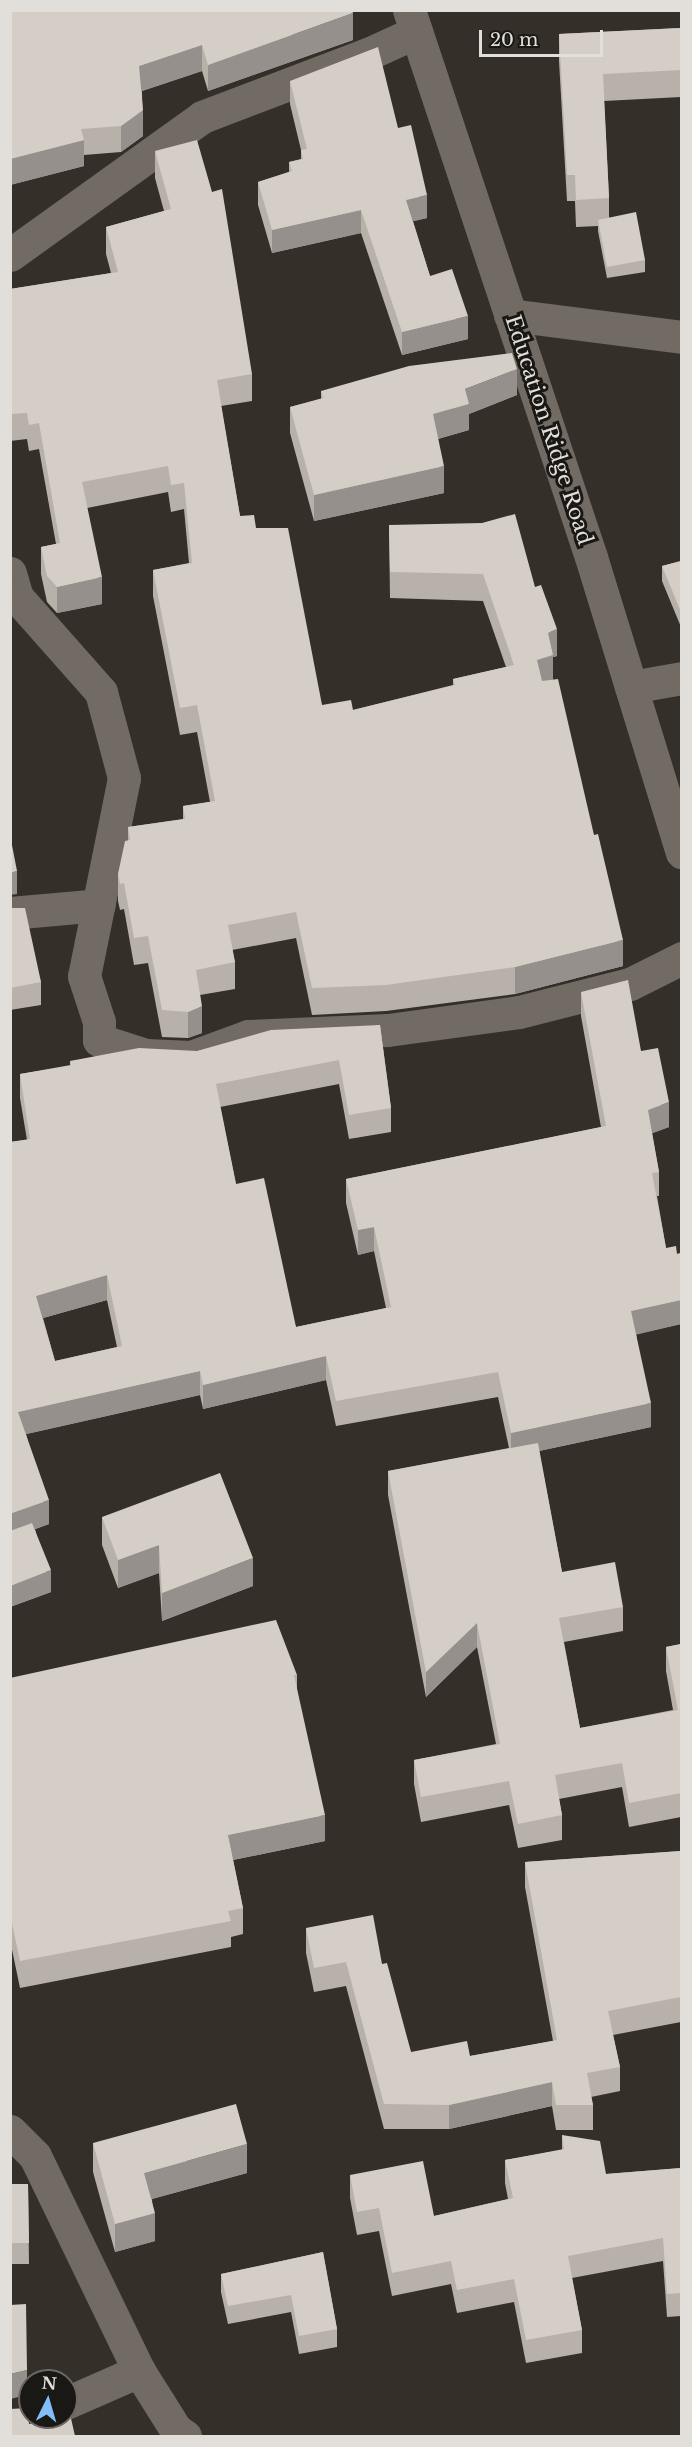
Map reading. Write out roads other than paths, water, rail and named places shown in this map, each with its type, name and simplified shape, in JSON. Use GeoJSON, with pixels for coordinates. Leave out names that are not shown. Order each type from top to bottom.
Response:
{"type":"FeatureCollection","features":[{"type":"Feature","properties":{"kind":"street"},"geometry":{"type":"LineString","coordinates":[[10,255],[202,117],[412,21]]}},
{"type":"Feature","properties":{"kind":"street","name":"Education Ridge Road"},"geometry":{"type":"LineString","coordinates":[[412,21],[631,687],[681,852]]}},
{"type":"Feature","properties":{"kind":"street"},"geometry":{"type":"LineString","coordinates":[[510,315],[681,337]]}},
{"type":"Feature","properties":{"kind":"street"},"geometry":{"type":"LineString","coordinates":[[10,573],[16,597],[101,692],[124,778],[84,976],[99,1022],[99,1040],[146,1055],[191,1057],[248,1036],[388,1030],[519,1012],[630,984],[681,958]]}},
{"type":"Feature","properties":{"kind":"street"},"geometry":{"type":"LineString","coordinates":[[631,687],[681,678]]}},
{"type":"Feature","properties":{"kind":"street"},"geometry":{"type":"LineString","coordinates":[[10,913],[99,905]]}},
{"type":"Feature","properties":{"kind":"street"},"geometry":{"type":"LineString","coordinates":[[10,2131],[23,2160],[139,2371],[176,2430],[185,2436]]}},
{"type":"Feature","properties":{"kind":"street"},"geometry":{"type":"LineString","coordinates":[[78,2398],[139,2371]]}}]}
